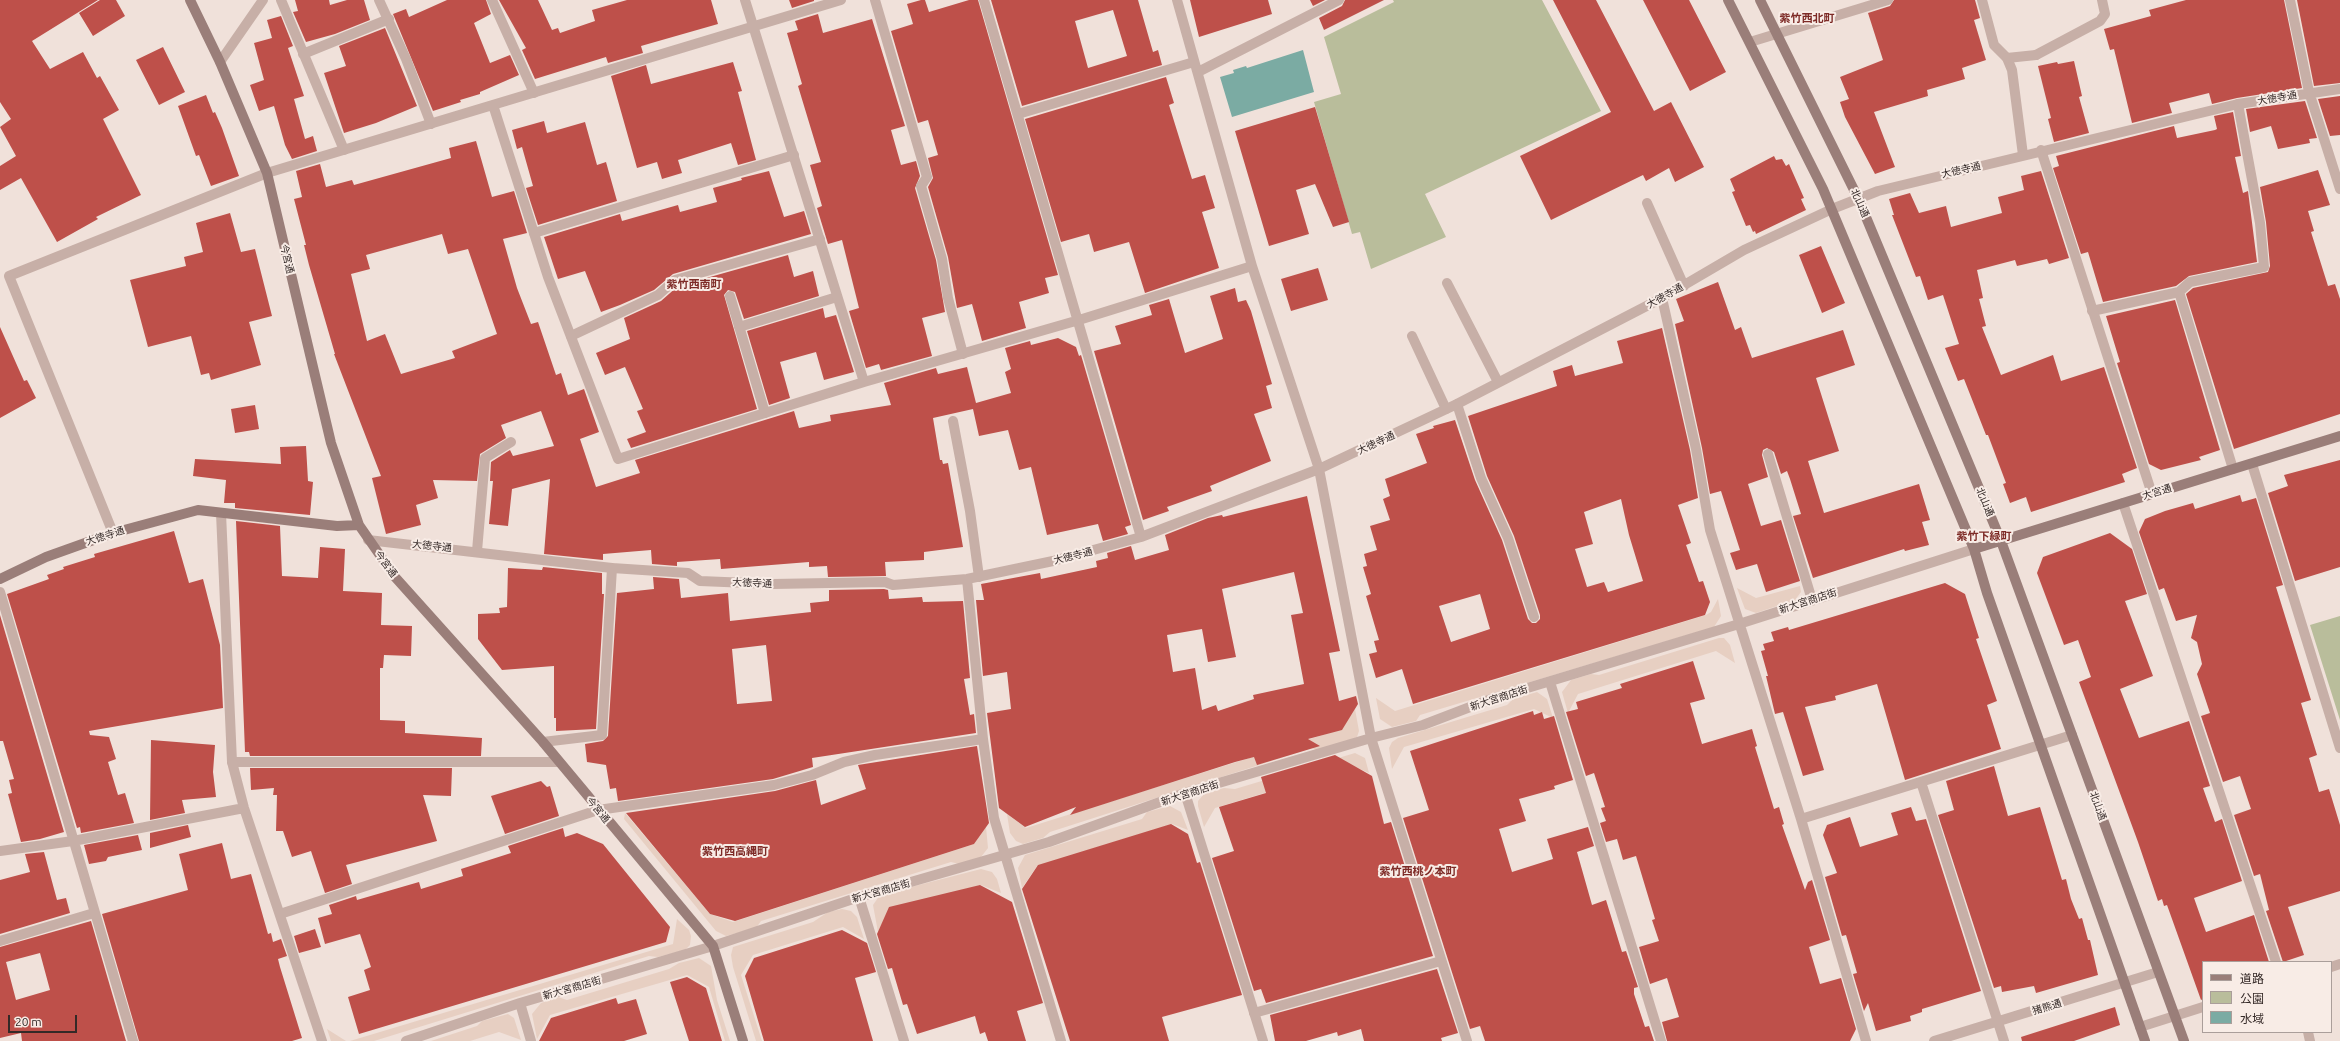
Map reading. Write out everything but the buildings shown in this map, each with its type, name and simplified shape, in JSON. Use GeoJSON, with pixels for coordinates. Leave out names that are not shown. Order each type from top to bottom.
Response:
{"type":"FeatureCollection","features":[{"type":"Feature","properties":{"kind":"street","name":"今宮通"},"geometry":{"type":"LineString","coordinates":[[190,0],[220,62],[267,173],[331,443],[359,525],[395,577],[543,742],[598,810],[713,946],[743,1041]]}},
{"type":"Feature","properties":{"kind":"street"},"geometry":{"type":"LineString","coordinates":[[220,62],[263,0]]}},
{"type":"Feature","properties":{"kind":"street"},"geometry":{"type":"LineString","coordinates":[[281,0],[344,150]]}},
{"type":"Feature","properties":{"kind":"street"},"geometry":{"type":"LineString","coordinates":[[379,0],[389,19],[431,124]]}},
{"type":"Feature","properties":{"kind":"street"},"geometry":{"type":"LineString","coordinates":[[492,0],[515,46],[534,93]]}},
{"type":"Feature","properties":{"kind":"street"},"geometry":{"type":"LineString","coordinates":[[745,0],[864,382]]}},
{"type":"Feature","properties":{"kind":"street"},"geometry":{"type":"LineString","coordinates":[[113,533],[9,276],[267,173],[841,0]]}},
{"type":"Feature","properties":{"kind":"street"},"geometry":{"type":"LineString","coordinates":[[875,0],[927,178],[921,186],[942,259],[948,298],[963,354]]}},
{"type":"Feature","properties":{"kind":"street"},"geometry":{"type":"LineString","coordinates":[[984,0],[1079,320],[1141,537]]}},
{"type":"Feature","properties":{"kind":"street"},"geometry":{"type":"LineString","coordinates":[[1176,0],[1198,72],[1252,266],[1320,469],[1371,738],[1467,1041]]}},
{"type":"Feature","properties":{"kind":"street"},"geometry":{"type":"LineString","coordinates":[[1198,72],[1339,0]]}},
{"type":"Feature","properties":{"kind":"street"},"geometry":{"type":"LineString","coordinates":[[1728,0],[1832,209],[1974,549],[1987,594],[2145,1041]]}},
{"type":"Feature","properties":{"kind":"street","name":"北山通"},"geometry":{"type":"LineString","coordinates":[[1760,0],[1858,198],[2001,541],[2184,1041]]}},
{"type":"Feature","properties":{"kind":"street"},"geometry":{"type":"LineString","coordinates":[[1750,42],[1888,0]]}},
{"type":"Feature","properties":{"kind":"street"},"geometry":{"type":"LineString","coordinates":[[1982,0],[1994,45],[2007,58],[2012,70],[2023,155]]}},
{"type":"Feature","properties":{"kind":"street"},"geometry":{"type":"LineString","coordinates":[[2007,58],[2036,55],[2100,21],[2105,14],[2102,0]]}},
{"type":"Feature","properties":{"kind":"street"},"geometry":{"type":"LineString","coordinates":[[2290,0],[2309,92],[2340,190]]}},
{"type":"Feature","properties":{"kind":"street"},"geometry":{"type":"LineString","coordinates":[[304,54],[389,19]]}},
{"type":"Feature","properties":{"kind":"street"},"geometry":{"type":"LineString","coordinates":[[1018,114],[1194,62]]}},
{"type":"Feature","properties":{"kind":"street","name":"大徳寺通"},"geometry":{"type":"LineString","coordinates":[[368,540],[477,551],[612,568],[688,573],[700,581],[773,584],[885,582],[893,585],[967,579],[1060,559],[1141,537],[1320,469],[1457,404],[1662,298],[1744,250],[1858,198],[1939,174],[2238,104],[2309,92],[2340,89]]}},
{"type":"Feature","properties":{"kind":"street"},"geometry":{"type":"LineString","coordinates":[[2092,311],[2179,292],[2190,282],[2264,267],[2260,223],[2238,104]]}},
{"type":"Feature","properties":{"kind":"street"},"geometry":{"type":"LineString","coordinates":[[493,105],[534,233],[571,336],[618,459],[864,382],[1079,320],[1252,266]]}},
{"type":"Feature","properties":{"kind":"street"},"geometry":{"type":"LineString","coordinates":[[2041,150],[2152,494]]}},
{"type":"Feature","properties":{"kind":"street"},"geometry":{"type":"LineString","coordinates":[[534,233],[794,155]]}},
{"type":"Feature","properties":{"kind":"street"},"geometry":{"type":"LineString","coordinates":[[1647,203],[1684,286]]}},
{"type":"Feature","properties":{"kind":"street"},"geometry":{"type":"LineString","coordinates":[[571,336],[658,295],[675,280],[820,239]]}},
{"type":"Feature","properties":{"kind":"street"},"geometry":{"type":"LineString","coordinates":[[1447,283],[1498,382]]}},
{"type":"Feature","properties":{"kind":"street"},"geometry":{"type":"LineString","coordinates":[[2179,292],[2233,469]]}},
{"type":"Feature","properties":{"kind":"street"},"geometry":{"type":"LineString","coordinates":[[730,296],[765,413]]}},
{"type":"Feature","properties":{"kind":"street"},"geometry":{"type":"LineString","coordinates":[[739,327],[837,297]]}},
{"type":"Feature","properties":{"kind":"street"},"geometry":{"type":"LineString","coordinates":[[1662,298],[1696,449],[1710,530],[1800,819],[1866,1041]]}},
{"type":"Feature","properties":{"kind":"street"},"geometry":{"type":"LineString","coordinates":[[1412,336],[1446,409]]}},
{"type":"Feature","properties":{"kind":"street"},"geometry":{"type":"LineString","coordinates":[[1457,404],[1481,478],[1508,538],[1534,617]]}},
{"type":"Feature","properties":{"kind":"street"},"geometry":{"type":"LineString","coordinates":[[953,422],[970,511],[978,577]]}},
{"type":"Feature","properties":{"kind":"street","name":"大宮通"},"geometry":{"type":"LineString","coordinates":[[1974,549],[2340,436]]}},
{"type":"Feature","properties":{"kind":"street"},"geometry":{"type":"LineString","coordinates":[[477,551],[484,458],[511,442]]}},
{"type":"Feature","properties":{"kind":"street"},"geometry":{"type":"LineString","coordinates":[[1768,454],[1812,600]]}},
{"type":"Feature","properties":{"kind":"street"},"geometry":{"type":"LineString","coordinates":[[2252,464],[2340,748]]}},
{"type":"Feature","properties":{"kind":"street"},"geometry":{"type":"LineString","coordinates":[[2123,503],[2276,961]]}},
{"type":"Feature","properties":{"kind":"street","name":"大徳寺通"},"geometry":{"type":"LineString","coordinates":[[0,579],[46,557],[113,533],[198,510],[337,526],[359,525]]}},
{"type":"Feature","properties":{"kind":"street"},"geometry":{"type":"LineString","coordinates":[[221,513],[232,762],[244,808],[322,1041]]}},
{"type":"Feature","properties":{"kind":"street","name":"新大宮商店街"},"geometry":{"type":"LineString","coordinates":[[406,1041],[520,1003],[713,946],[859,897],[1004,856],[1185,793],[1371,738],[1423,725],[1491,699],[1739,624],[1974,549]]}},
{"type":"Feature","properties":{"kind":"street"},"geometry":{"type":"LineString","coordinates":[[543,742],[602,736],[612,568]]}},
{"type":"Feature","properties":{"kind":"street"},"geometry":{"type":"LineString","coordinates":[[967,579],[983,739],[994,818],[1004,856],[1061,1041]]}},
{"type":"Feature","properties":{"kind":"street"},"geometry":{"type":"LineString","coordinates":[[0,592],[132,1041]]}},
{"type":"Feature","properties":{"kind":"street"},"geometry":{"type":"LineString","coordinates":[[1550,682],[1661,1041]]}},
{"type":"Feature","properties":{"kind":"street"},"geometry":{"type":"LineString","coordinates":[[1800,819],[2072,735]]}},
{"type":"Feature","properties":{"kind":"street"},"geometry":{"type":"LineString","coordinates":[[280,914],[598,810],[774,785],[812,775],[844,762],[875,755],[983,739]]}},
{"type":"Feature","properties":{"kind":"street"},"geometry":{"type":"LineString","coordinates":[[232,762],[559,762]]}},
{"type":"Feature","properties":{"kind":"street"},"geometry":{"type":"LineString","coordinates":[[1921,782],[2004,1041]]}},
{"type":"Feature","properties":{"kind":"street"},"geometry":{"type":"LineString","coordinates":[[1185,793],[1263,1041]]}},
{"type":"Feature","properties":{"kind":"street"},"geometry":{"type":"LineString","coordinates":[[0,851],[73,841],[244,808]]}},
{"type":"Feature","properties":{"kind":"street"},"geometry":{"type":"LineString","coordinates":[[859,897],[904,1041]]}},
{"type":"Feature","properties":{"kind":"street"},"geometry":{"type":"LineString","coordinates":[[0,941],[94,913]]}},
{"type":"Feature","properties":{"kind":"street"},"geometry":{"type":"LineString","coordinates":[[1254,1013],[1441,961]]}},
{"type":"Feature","properties":{"kind":"street","name":"猪熊通"},"geometry":{"type":"LineString","coordinates":[[1934,1041],[2158,972]]}},
{"type":"Feature","properties":{"kind":"street"},"geometry":{"type":"LineString","coordinates":[[520,1003],[531,1041]]}},
{"type":"Feature","properties":{"kind":"street"},"geometry":{"type":"LineString","coordinates":[[2140,1027],[2202,1007]]}},
{"type":"Feature","properties":{"kind":"green space"},"geometry":{"type":"Polygon","coordinates":[[[1393,0],[1542,0],[1601,111],[1425,194],[1446,237],[1371,269],[1360,232],[1352,234],[1314,102],[1341,94],[1324,37],[1394,2],[1393,0]]]}},
{"type":"Feature","properties":{"kind":"green space"},"geometry":{"type":"Polygon","coordinates":[[[2340,616],[2340,720],[2310,625],[2340,616]]]}},
{"type":"Feature","properties":{"kind":"shaded area"},"geometry":{"type":"Polygon","coordinates":[[[1800,586],[1801,592],[1795,600],[1756,613],[1745,609],[1737,588],[1756,598],[1800,586]]]}},
{"type":"Feature","properties":{"kind":"shaded area"},"geometry":{"type":"Polygon","coordinates":[[[1718,599],[1721,616],[1714,627],[1420,715],[1416,721],[1392,727],[1380,719],[1376,698],[1395,711],[1706,615],[1711,612],[1718,599]]]}},
{"type":"Feature","properties":{"kind":"shaded area"},"geometry":{"type":"Polygon","coordinates":[[[1719,638],[1724,638],[1730,645],[1735,663],[1716,651],[1578,694],[1568,713],[1562,692],[1571,680],[1591,674],[1599,675],[1719,638]]]}},
{"type":"Feature","properties":{"kind":"shaded area"},"geometry":{"type":"Polygon","coordinates":[[[1537,692],[1547,699],[1553,718],[1534,709],[1404,747],[1392,769],[1389,748],[1392,742],[1398,738],[1507,705],[1513,699],[1537,692]]]}},
{"type":"Feature","properties":{"kind":"shaded area"},"geometry":{"type":"Polygon","coordinates":[[[1355,709],[1359,731],[1357,737],[1320,752],[1312,748],[1050,832],[1043,838],[1023,844],[1016,841],[1010,833],[1007,814],[1026,828],[1342,729],[1355,709]]]}},
{"type":"Feature","properties":{"kind":"shaded area"},"geometry":{"type":"Polygon","coordinates":[[[1355,753],[1365,758],[1369,773],[1353,766],[1215,808],[1204,827],[1198,801],[1204,794],[1224,788],[1235,789],[1355,753]]]}},
{"type":"Feature","properties":{"kind":"shaded area"},"geometry":{"type":"Polygon","coordinates":[[[1170,806],[1181,812],[1188,830],[1172,824],[1037,866],[1022,888],[1018,868],[1025,855],[1142,819],[1147,812],[1170,806]]]}},
{"type":"Feature","properties":{"kind":"shaded area"},"geometry":{"type":"Polygon","coordinates":[[[625,813],[710,914],[733,922],[974,844],[986,827],[988,848],[981,857],[959,864],[951,862],[761,921],[756,928],[726,936],[716,931],[624,819],[625,813]]]}},
{"type":"Feature","properties":{"kind":"shaded area"},"geometry":{"type":"Polygon","coordinates":[[[981,869],[992,872],[997,879],[1001,893],[981,885],[889,909],[878,932],[873,905],[880,895],[981,869]]]}},
{"type":"Feature","properties":{"kind":"shaded area"},"geometry":{"type":"Polygon","coordinates":[[[842,909],[851,911],[857,917],[864,939],[843,927],[753,955],[741,975],[762,1041],[756,1041],[733,967],[731,955],[733,947],[813,922],[828,912],[842,909]]]}},
{"type":"Feature","properties":{"kind":"shaded area"},"geometry":{"type":"Polygon","coordinates":[[[677,919],[689,930],[691,936],[690,945],[685,950],[658,957],[649,956],[374,1041],[350,1041],[673,944],[677,919]]]}},
{"type":"Feature","properties":{"kind":"shaded area"},"geometry":{"type":"Polygon","coordinates":[[[699,958],[711,966],[717,1000],[730,1041],[725,1041],[709,987],[687,975],[550,1015],[537,1039],[532,1014],[541,1003],[558,997],[567,1000],[669,969],[679,963],[699,958]]]}},
{"type":"Feature","properties":{"kind":"shaded area"},"geometry":{"type":"Polygon","coordinates":[[[508,1014],[514,1018],[521,1040],[499,1032],[470,1041],[431,1041],[477,1026],[482,1021],[508,1014]]]}},
{"type":"Feature","properties":{"kind":"shaded area"},"geometry":{"type":"Polygon","coordinates":[[[327,1029],[346,1041],[331,1041],[327,1029]]]}},
{"type":"Feature","properties":{"kind":"water"},"geometry":{"type":"Polygon","coordinates":[[[1303,50],[1314,92],[1232,117],[1220,77],[1234,73],[1233,70],[1246,66],[1247,68],[1303,50]]]}},
{"type":"Feature","properties":{"kind":"district","name":"紫竹西北町"},"geometry":{"type":"Point","coordinates":[1807,18]}},
{"type":"Feature","properties":{"kind":"district","name":"紫竹西南町"},"geometry":{"type":"Point","coordinates":[694,284]}},
{"type":"Feature","properties":{"kind":"district","name":"紫竹下緑町"},"geometry":{"type":"Point","coordinates":[1984,536]}},
{"type":"Feature","properties":{"kind":"district","name":"紫竹西高縄町"},"geometry":{"type":"Point","coordinates":[735,851]}},
{"type":"Feature","properties":{"kind":"district","name":"紫竹西桃ノ本町"},"geometry":{"type":"Point","coordinates":[1418,871]}}]}
